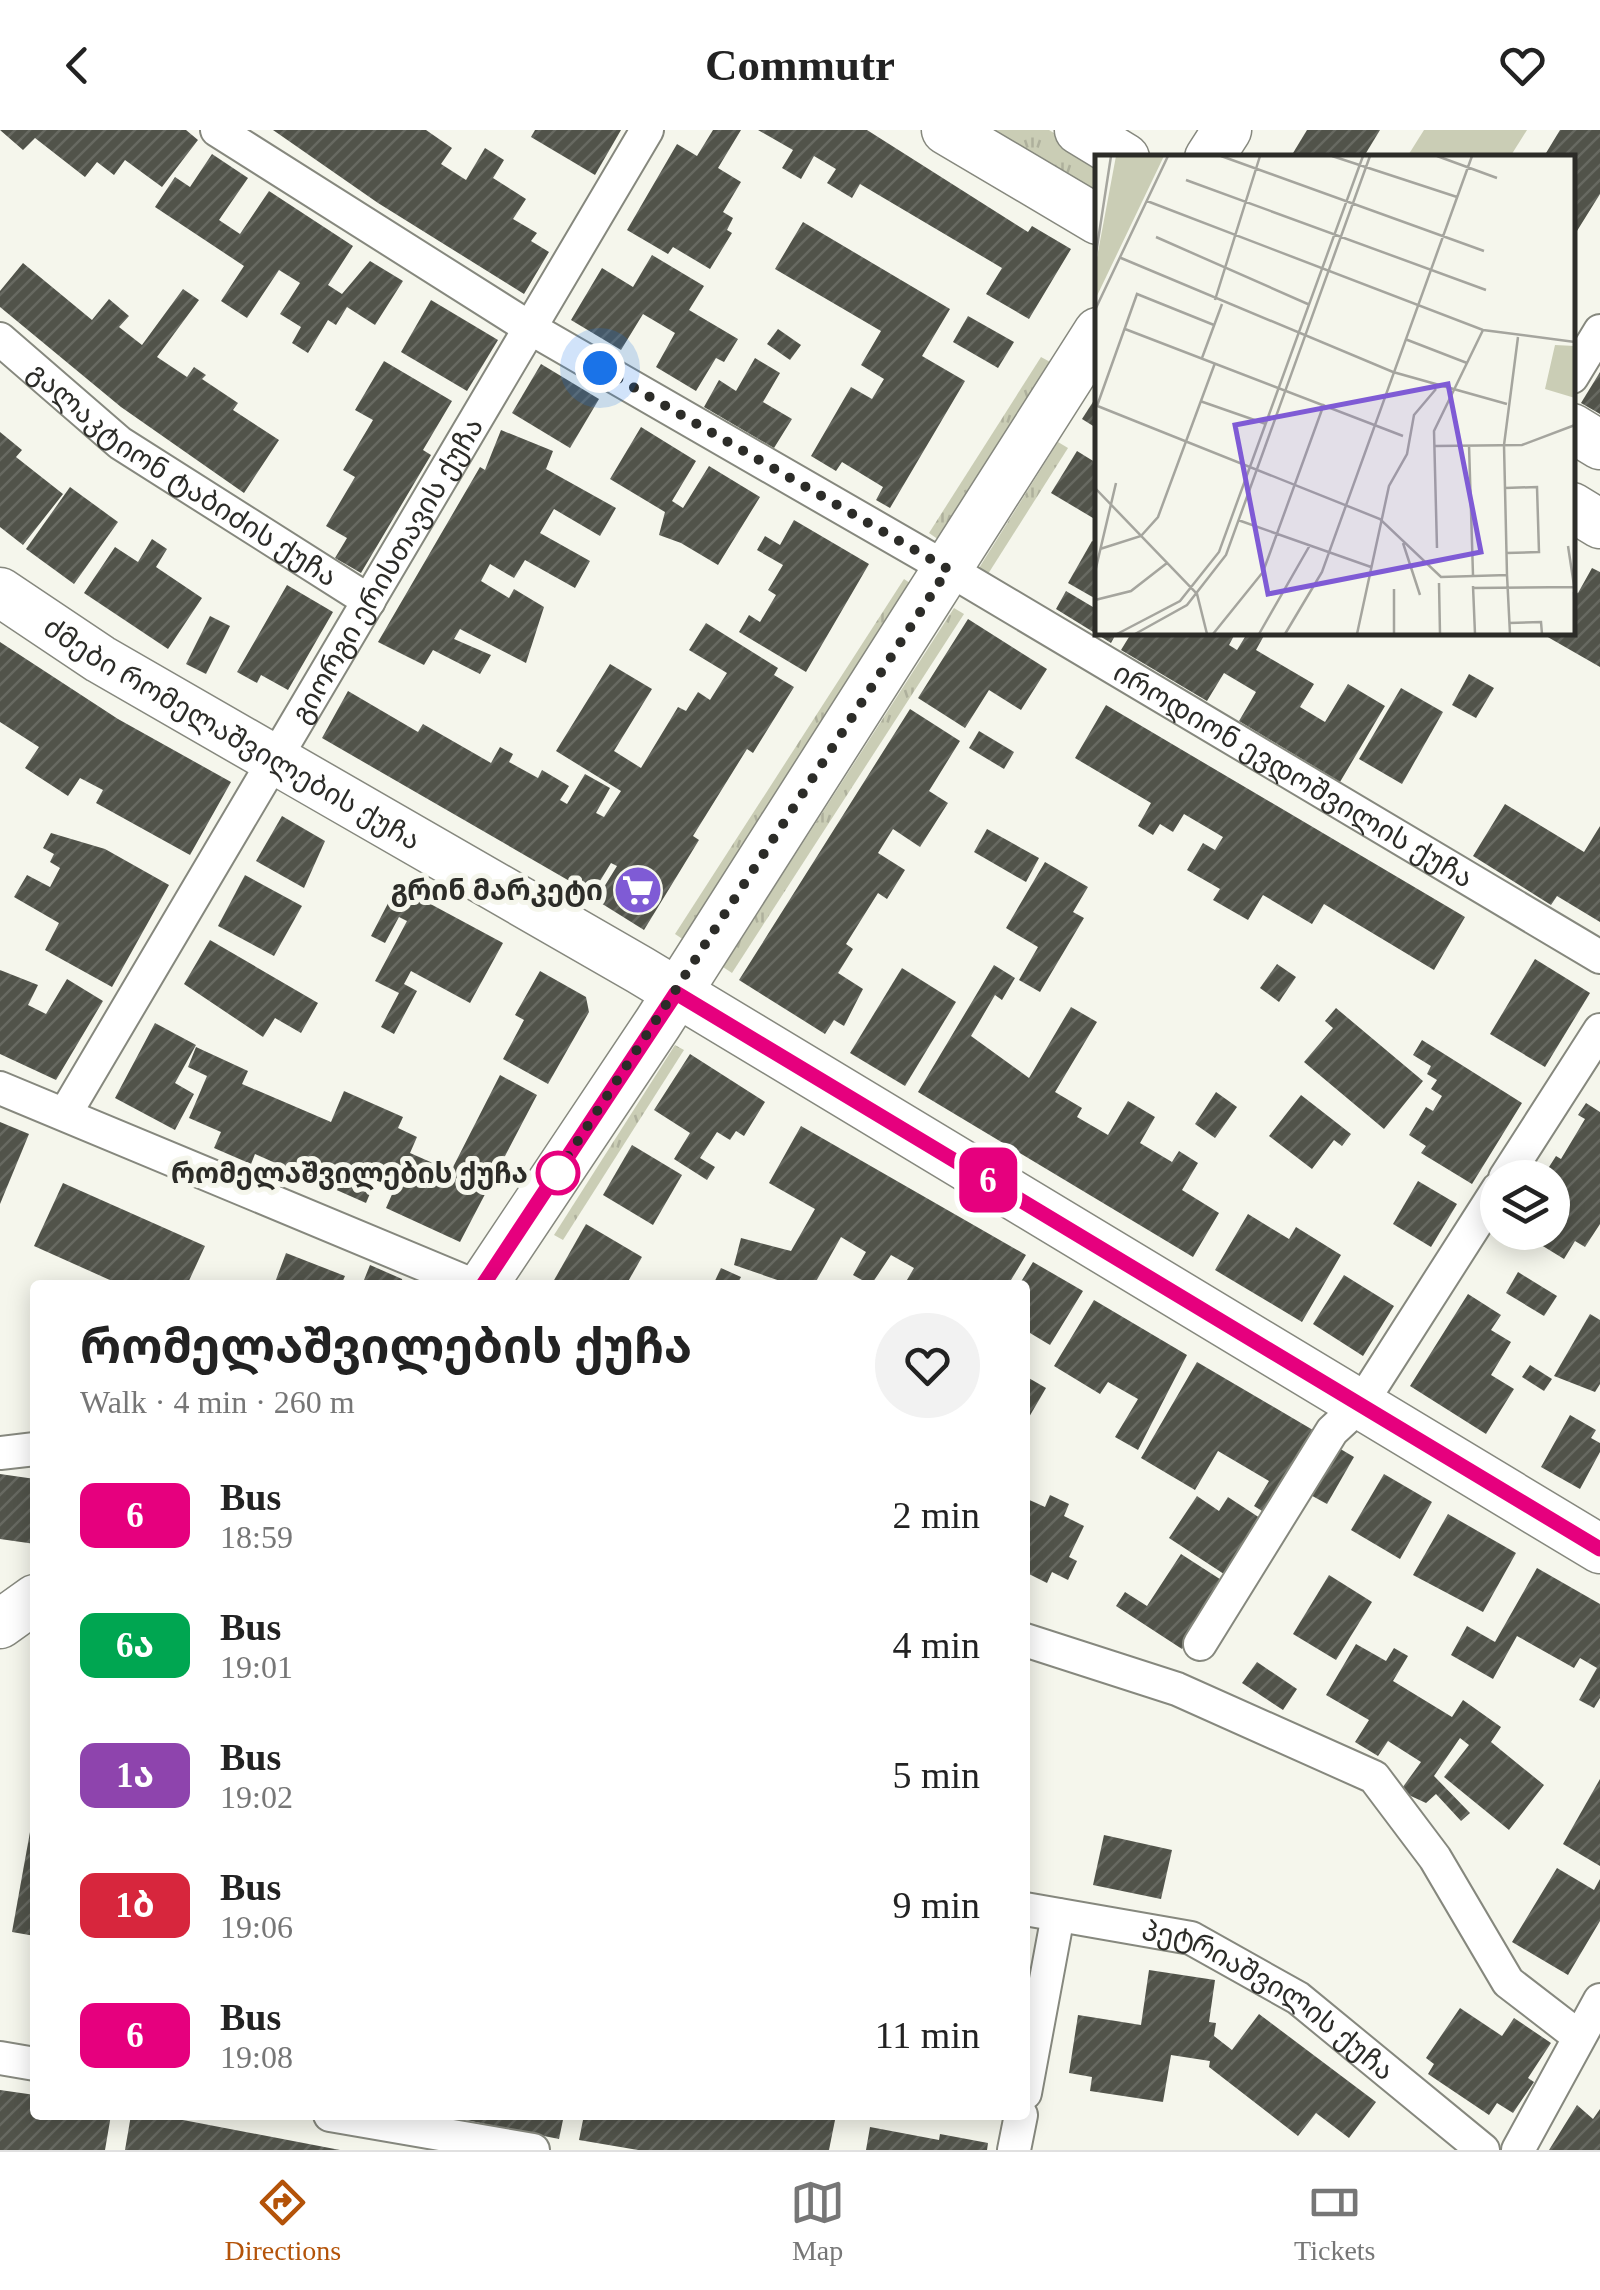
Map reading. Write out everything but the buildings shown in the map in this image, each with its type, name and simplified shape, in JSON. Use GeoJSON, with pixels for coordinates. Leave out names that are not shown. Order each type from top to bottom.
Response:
{"type":"FeatureCollection","features":[{"type":"Feature","properties":{"kind":"street","name":"იროდიონ ევდოშვილის ქუჩა"},"geometry":{"type":"LineString","coordinates":[[217,130],[530,328],[948,569],[1600,957]]}},
{"type":"Feature","properties":{"kind":"street","name":"გიორგი ერისთავის ქუჩა"},"geometry":{"type":"LineString","coordinates":[[64,1114],[647,130]]}},
{"type":"Feature","properties":{"kind":"street"},"geometry":{"type":"LineString","coordinates":[[946,130],[1095,218]]}},
{"type":"Feature","properties":{"kind":"street"},"geometry":{"type":"LineString","coordinates":[[1080,130],[1120,155]]}},
{"type":"Feature","properties":{"kind":"street"},"geometry":{"type":"LineString","coordinates":[[1211,155],[1227,130]]}},
{"type":"Feature","properties":{"kind":"street"},"geometry":{"type":"LineString","coordinates":[[1575,372],[1600,331]]}},
{"type":"Feature","properties":{"kind":"street"},"geometry":{"type":"LineString","coordinates":[[486,1280],[676,993],[1095,337]]}},
{"type":"Feature","properties":{"kind":"street","name":"გალაკტიონ ტაბიძის ქუჩა"},"geometry":{"type":"LineString","coordinates":[[0,340],[120,443],[368,601]]}},
{"type":"Feature","properties":{"kind":"street"},"geometry":{"type":"LineString","coordinates":[[1575,430],[1600,445]]}},
{"type":"Feature","properties":{"kind":"street"},"geometry":{"type":"LineString","coordinates":[[1575,509],[1600,524]]}},
{"type":"Feature","properties":{"kind":"street","name":"ძმები რომელაშვილების ქუჩა"},"geometry":{"type":"LineString","coordinates":[[0,592],[100,659],[276,757],[676,993],[1600,1549]]}},
{"type":"Feature","properties":{"kind":"street"},"geometry":{"type":"LineString","coordinates":[[1517,1160],[1600,1030]]}},
{"type":"Feature","properties":{"kind":"street"},"geometry":{"type":"LineString","coordinates":[[0,1088],[461,1280]]}},
{"type":"Feature","properties":{"kind":"street"},"geometry":{"type":"LineString","coordinates":[[1200,1644],[1332,1430],[1360,1404],[1480,1217]]}},
{"type":"Feature","properties":{"kind":"street"},"geometry":{"type":"LineString","coordinates":[[0,1453],[30,1450]]}},
{"type":"Feature","properties":{"kind":"street"},"geometry":{"type":"LineString","coordinates":[[0,1624],[30,1603]]}},
{"type":"Feature","properties":{"kind":"street"},"geometry":{"type":"LineString","coordinates":[[1030,1642],[1177,1689],[1374,1778],[1435,1858],[1508,1982],[1578,2036]]}},
{"type":"Feature","properties":{"kind":"street","name":"პეტრიაშვილის ქუჩა"},"geometry":{"type":"LineString","coordinates":[[1030,1910],[1192,1938],[1298,1998],[1483,2150]]}},
{"type":"Feature","properties":{"kind":"street"},"geometry":{"type":"LineString","coordinates":[[1030,2066],[1058,1915]]}},
{"type":"Feature","properties":{"kind":"street"},"geometry":{"type":"LineString","coordinates":[[1518,2150],[1600,2000]]}},
{"type":"Feature","properties":{"kind":"street"},"geometry":{"type":"LineString","coordinates":[[0,2058],[30,2063]]}},
{"type":"Feature","properties":{"kind":"street"},"geometry":{"type":"LineString","coordinates":[[359,2120],[533,2150]]}},
{"type":"Feature","properties":{"kind":"street"},"geometry":{"type":"LineString","coordinates":[[1014,2150],[1020,2120]]}},
{"type":"Feature","properties":{"kind":"green space"},"geometry":{"type":"Polygon","coordinates":[[[969,130],[1049,130],[1095,158],[1095,207],[969,130]]]}},
{"type":"Feature","properties":{"kind":"green space"},"geometry":{"type":"Polygon","coordinates":[[[1424,130],[1527,130],[1511,155],[1408,155],[1424,130]]]}},
{"type":"Feature","properties":{"kind":"green space"},"geometry":{"type":"Polygon","coordinates":[[[1041,357],[1052,363],[939,540],[929,533],[1041,357]]]}},
{"type":"Feature","properties":{"kind":"green space"},"geometry":{"type":"Polygon","coordinates":[[[1058,442],[1068,448],[988,574],[979,568],[1058,442]]]}},
{"type":"Feature","properties":{"kind":"green space"},"geometry":{"type":"Polygon","coordinates":[[[904,579],[913,585],[684,940],[675,934],[904,579]]]}},
{"type":"Feature","properties":{"kind":"green space"},"geometry":{"type":"Polygon","coordinates":[[[954,608],[964,614],[732,973],[723,967],[954,608]]]}},
{"type":"Feature","properties":{"kind":"green space"},"geometry":{"type":"Polygon","coordinates":[[[675,1045],[684,1050],[563,1240],[554,1235],[675,1045]]]}},
{"type":"Feature","properties":{"kind":"bus line","name":"6"},"geometry":{"type":"LineString","coordinates":[[486,1280],[676,993],[1600,1549]]}},
{"type":"Feature","properties":{"kind":"place","name":"გრინ მარკეტი"},"geometry":{"type":"Point","coordinates":[638,890]}},
{"type":"Feature","properties":{"kind":"place","name":"რომელაშვილების ქუჩა"},"geometry":{"type":"Point","coordinates":[558,1173]}},
{"type":"Feature","properties":{"kind":"route"},"geometry":{"type":"LineString","coordinates":[[558,1173],[548,1187],[658,1024],[695,960],[948,569],[600,368]]}}]}
